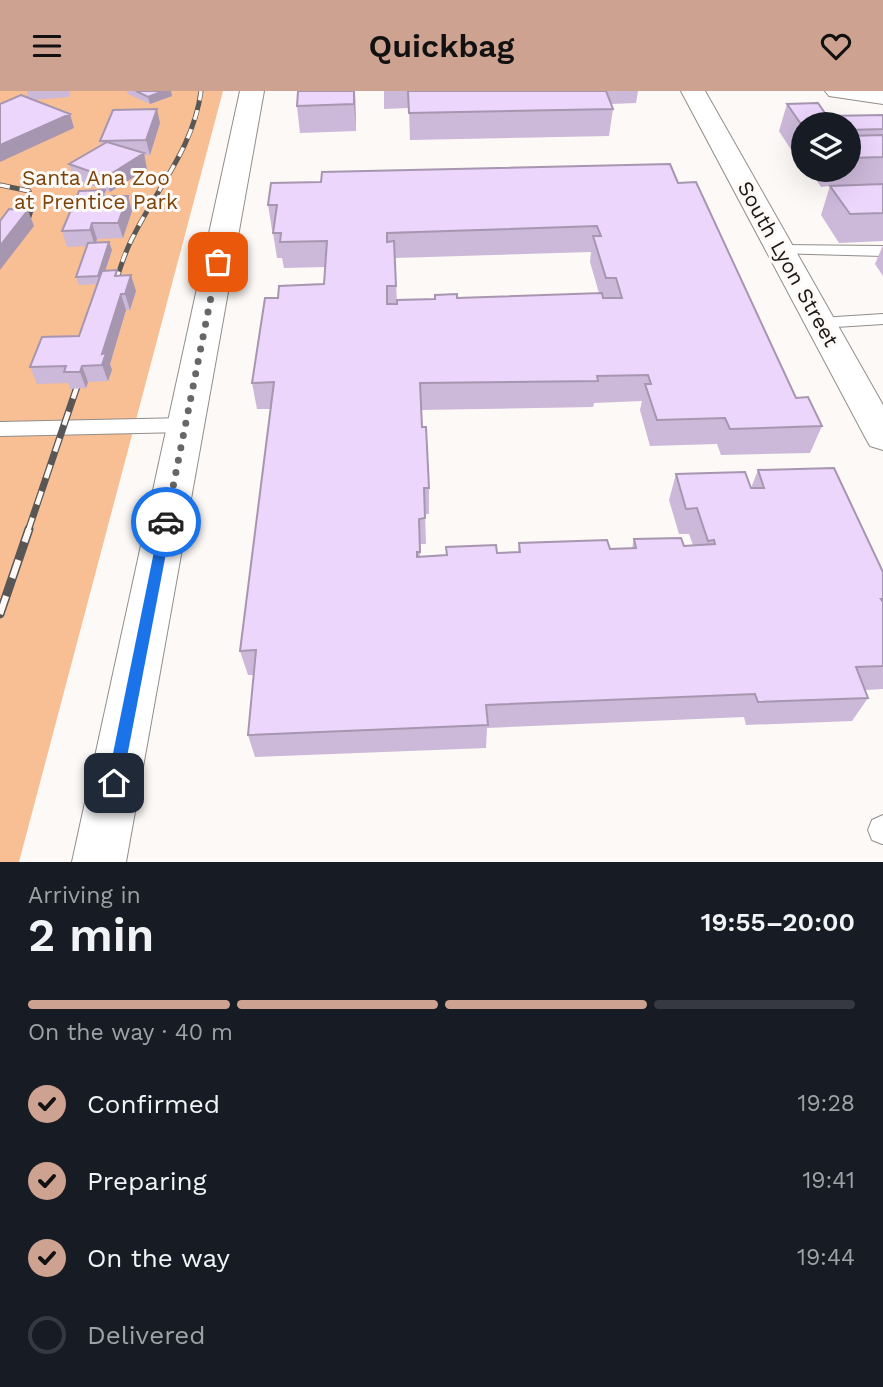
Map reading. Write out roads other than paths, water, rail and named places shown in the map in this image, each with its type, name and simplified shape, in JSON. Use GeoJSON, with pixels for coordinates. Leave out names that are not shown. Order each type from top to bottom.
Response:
{"type":"FeatureCollection","features":[{"type":"Feature","properties":{"kind":"street"},"geometry":{"type":"LineString","coordinates":[[99,862],[252,91]]}},
{"type":"Feature","properties":{"kind":"street","name":"South Lyon Street"},"geometry":{"type":"LineString","coordinates":[[693,91],[820,323],[873,401],[883,437]]}},
{"type":"Feature","properties":{"kind":"street"},"geometry":{"type":"LineString","coordinates":[[837,91],[883,97]]}},
{"type":"Feature","properties":{"kind":"lane"},"geometry":{"type":"LineString","coordinates":[[780,250],[883,251]]}},
{"type":"Feature","properties":{"kind":"lane"},"geometry":{"type":"LineString","coordinates":[[820,323],[883,319]]}},
{"type":"Feature","properties":{"kind":"lane"},"geometry":{"type":"LineString","coordinates":[[0,429],[186,425]]}},
{"type":"Feature","properties":{"kind":"railway"},"geometry":{"type":"LineString","coordinates":[[116,281],[131,240],[183,148],[191,130],[201,91]]}},
{"type":"Feature","properties":{"kind":"railway"},"geometry":{"type":"LineString","coordinates":[[0,185],[29,191],[31,201],[31,210],[24,226],[0,255]]}},
{"type":"Feature","properties":{"kind":"railway"},"geometry":{"type":"LineString","coordinates":[[112,290],[116,279]]}},
{"type":"Feature","properties":{"kind":"railway"},"geometry":{"type":"LineString","coordinates":[[28,531],[83,369]]}},
{"type":"Feature","properties":{"kind":"railway"},"geometry":{"type":"LineString","coordinates":[[0,614],[29,529]]}},
{"type":"Feature","properties":{"kind":"park label","name":"Santa Ana Zoo at Prentice Park"},"geometry":{"type":"Point","coordinates":[96,190]}}]}
